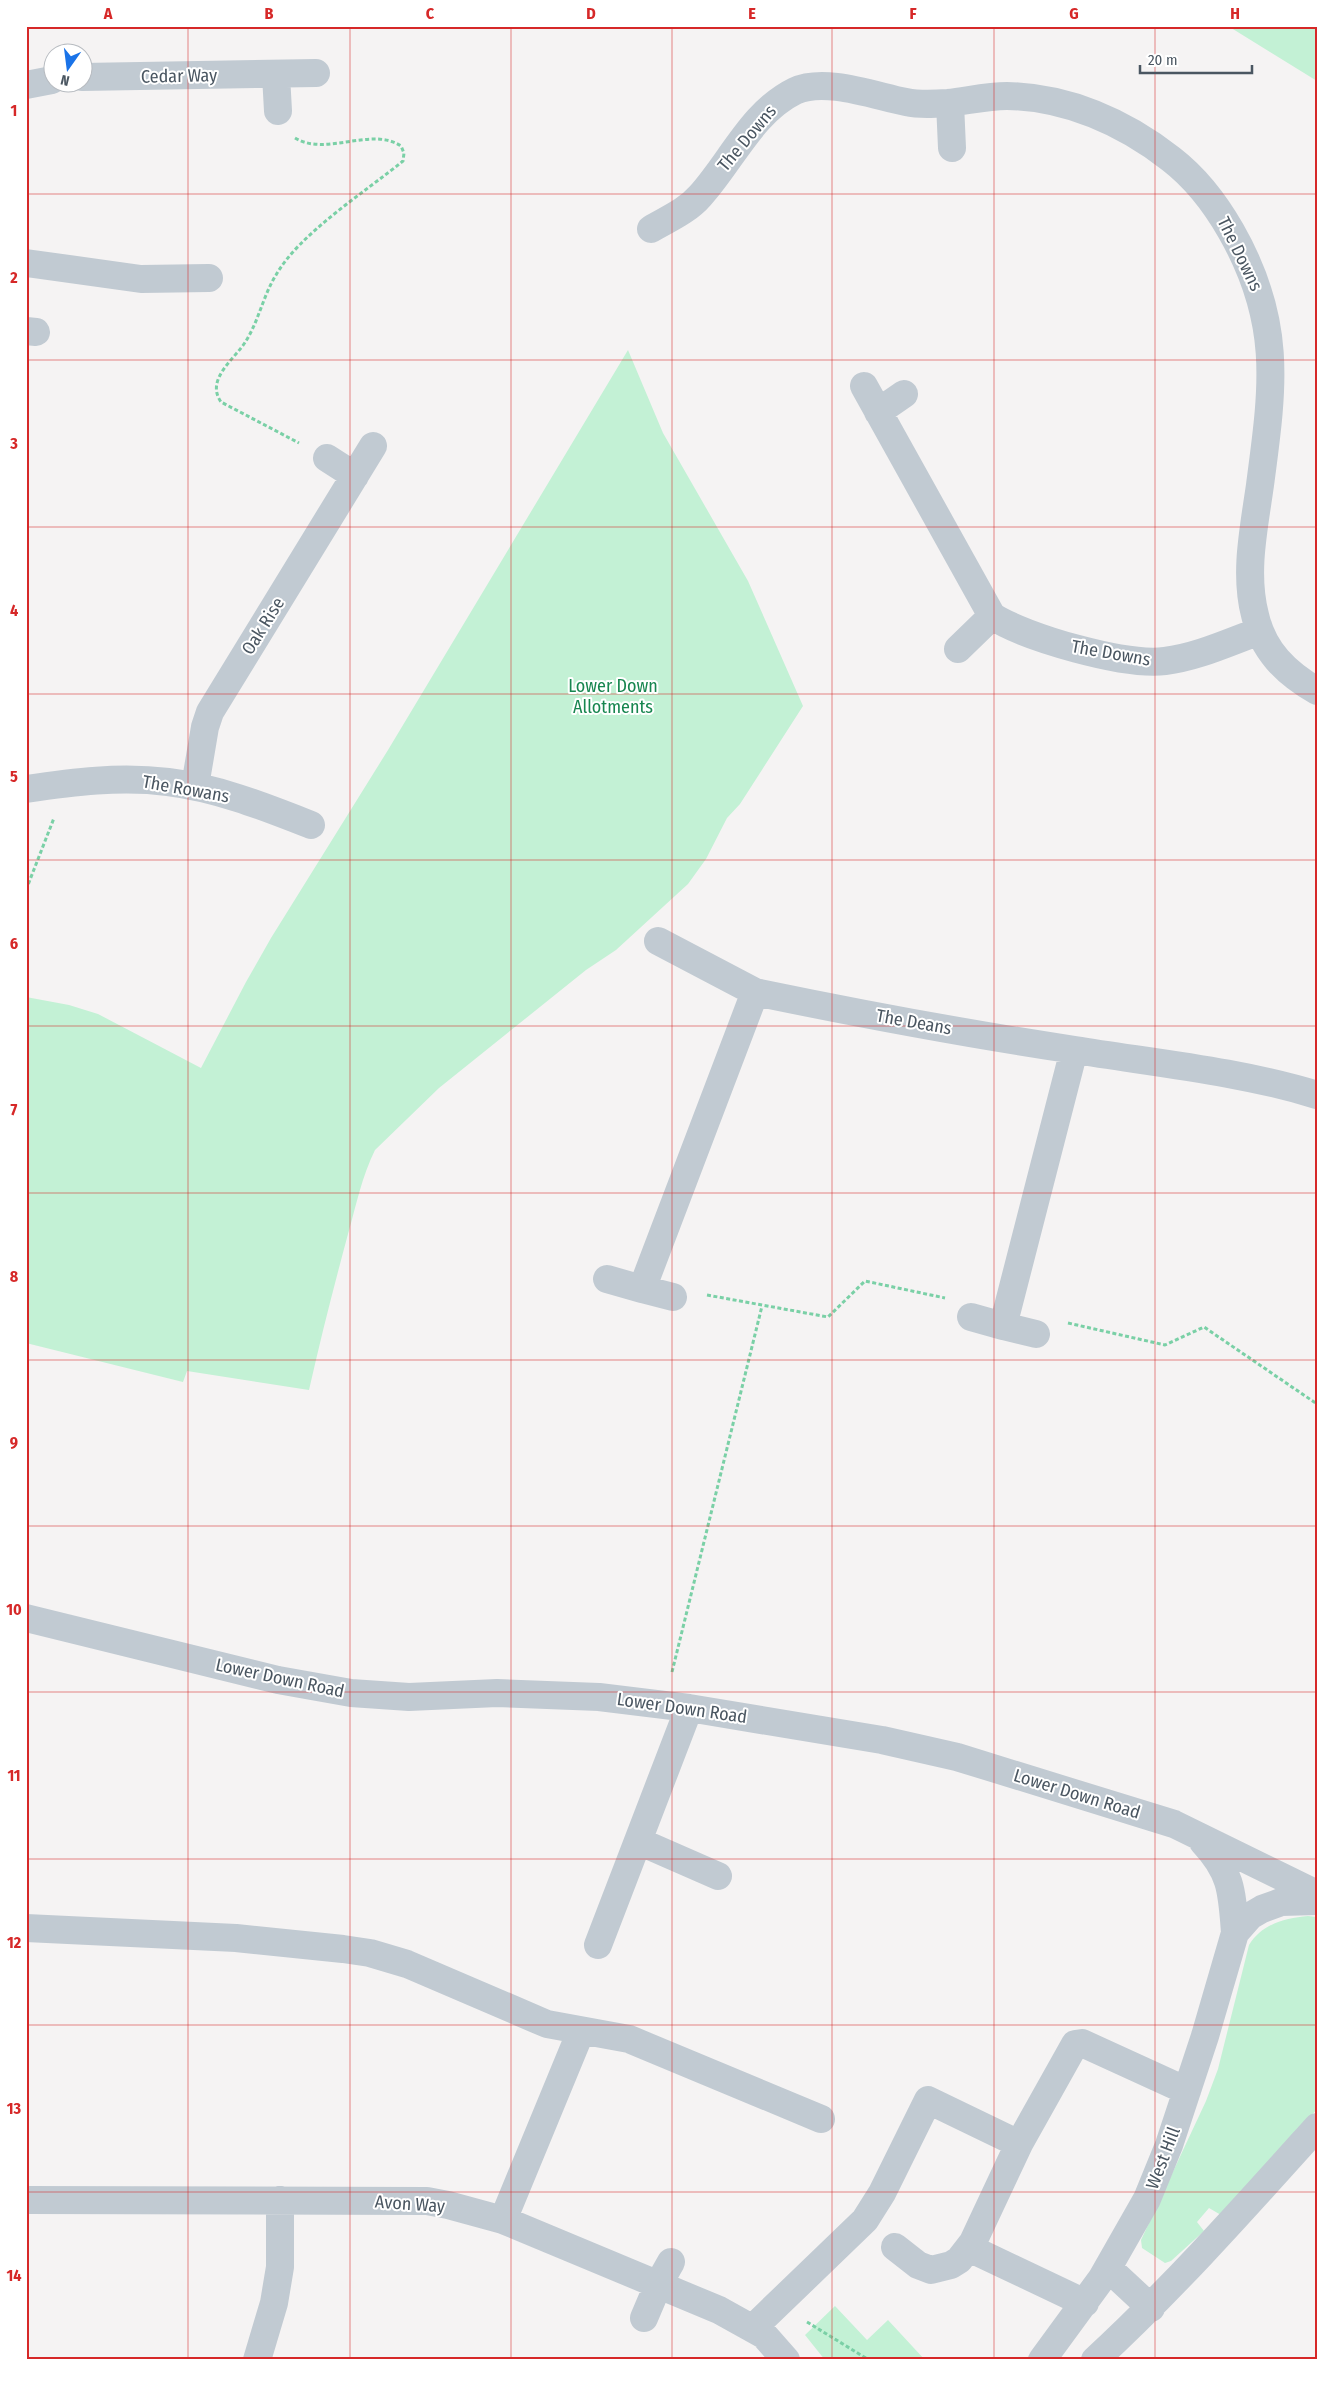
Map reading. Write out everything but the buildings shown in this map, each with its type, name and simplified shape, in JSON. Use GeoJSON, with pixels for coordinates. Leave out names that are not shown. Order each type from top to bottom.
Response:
{"type":"FeatureCollection","features":[{"type":"Feature","properties":{"kind":"street","name":"Cedar Way"},"geometry":{"type":"LineString","coordinates":[[92,77],[316,73]]}},
{"type":"Feature","properties":{"kind":"street"},"geometry":{"type":"LineString","coordinates":[[276,75],[278,111]]}},
{"type":"Feature","properties":{"kind":"street"},"geometry":{"type":"LineString","coordinates":[[26,85],[42,82]]}},
{"type":"Feature","properties":{"kind":"street","name":"The Downs"},"geometry":{"type":"LineString","coordinates":[[651,229],[683,223],[688,207],[702,194],[737,146],[768,109],[783,97],[799,89],[816,86],[831,87],[908,103],[950,103],[1008,96],[1058,102],[1093,113],[1132,132],[1160,150],[1185,170],[1209,195],[1246,258],[1258,287],[1270,346],[1271,388],[1269,417],[1252,537],[1250,573],[1253,605],[1260,631],[1272,654],[1282,666],[1317,691]]}},
{"type":"Feature","properties":{"kind":"street"},"geometry":{"type":"LineString","coordinates":[[950,103],[952,148]]}},
{"type":"Feature","properties":{"kind":"street"},"geometry":{"type":"LineString","coordinates":[[26,263],[141,279],[209,278]]}},
{"type":"Feature","properties":{"kind":"street"},"geometry":{"type":"LineString","coordinates":[[864,386],[992,616],[958,649]]}},
{"type":"Feature","properties":{"kind":"street"},"geometry":{"type":"LineString","coordinates":[[878,412],[904,394]]}},
{"type":"Feature","properties":{"kind":"street","name":"Oak Rise"},"geometry":{"type":"LineString","coordinates":[[195,786],[205,727],[210,712],[373,446]]}},
{"type":"Feature","properties":{"kind":"street"},"geometry":{"type":"LineString","coordinates":[[327,458],[355,476]]}},
{"type":"Feature","properties":{"kind":"street","name":"The Downs"},"geometry":{"type":"LineString","coordinates":[[992,616],[1011,627],[1039,638],[1138,661],[1152,662],[1198,654],[1260,631]]}},
{"type":"Feature","properties":{"kind":"street","name":"The Rowans"},"geometry":{"type":"LineString","coordinates":[[26,789],[68,782],[148,780],[195,786],[249,801],[311,825]]}},
{"type":"Feature","properties":{"kind":"street","name":"The Deans"},"geometry":{"type":"LineString","coordinates":[[658,941],[755,992],[1074,1050],[1161,1063],[1276,1084],[1317,1095]]}},
{"type":"Feature","properties":{"kind":"street"},"geometry":{"type":"LineString","coordinates":[[642,1289],[755,992]]}},
{"type":"Feature","properties":{"kind":"street"},"geometry":{"type":"LineString","coordinates":[[1003,1326],[1074,1050]]}},
{"type":"Feature","properties":{"kind":"street"},"geometry":{"type":"LineString","coordinates":[[607,1279],[673,1297]]}},
{"type":"Feature","properties":{"kind":"street"},"geometry":{"type":"LineString","coordinates":[[970,1318],[1036,1334]]}},
{"type":"Feature","properties":{"kind":"street","name":"Lower Down Road"},"geometry":{"type":"LineString","coordinates":[[26,1618],[278,1680],[352,1693],[409,1697],[497,1693],[571,1696],[677,1706],[882,1740],[957,1757],[1174,1824],[1317,1894]]}},
{"type":"Feature","properties":{"kind":"street"},"geometry":{"type":"LineString","coordinates":[[598,1945],[638,1841],[677,1706]]}},
{"type":"Feature","properties":{"kind":"street","name":"West Hill"},"geometry":{"type":"LineString","coordinates":[[1042,2360],[1086,2303],[1147,2199],[1169,2145],[1187,2091],[1235,1933],[1231,1889],[1227,1874],[1218,1858],[1203,1842],[1174,1824]]}},
{"type":"Feature","properties":{"kind":"street"},"geometry":{"type":"LineString","coordinates":[[638,1841],[718,1876]]}},
{"type":"Feature","properties":{"kind":"street","name":"West Hill"},"geometry":{"type":"LineString","coordinates":[[1235,1933],[1250,1916],[1262,1909],[1281,1902],[1317,1901]]}},
{"type":"Feature","properties":{"kind":"street"},"geometry":{"type":"LineString","coordinates":[[26,1928],[236,1938],[343,1948],[370,1953],[407,1964],[547,2024],[581,2031],[600,2032],[629,2039],[820,2119]]}},
{"type":"Feature","properties":{"kind":"street"},"geometry":{"type":"LineString","coordinates":[[504,2220],[581,2031]]}},
{"type":"Feature","properties":{"kind":"street"},"geometry":{"type":"LineString","coordinates":[[895,2247],[918,2266],[930,2270],[954,2264],[969,2248],[1019,2144],[1072,2048],[1079,2042],[1187,2091]]}},
{"type":"Feature","properties":{"kind":"street"},"geometry":{"type":"LineString","coordinates":[[770,2343],[865,2220],[882,2193],[928,2100],[1019,2144]]}},
{"type":"Feature","properties":{"kind":"street"},"geometry":{"type":"LineString","coordinates":[[1095,2360],[1152,2308],[1317,2127]]}},
{"type":"Feature","properties":{"kind":"street","name":"Avon Way"},"geometry":{"type":"LineString","coordinates":[[26,2200],[280,2200],[427,2202],[448,2205],[504,2220],[719,2310],[770,2343]]}},
{"type":"Feature","properties":{"kind":"street"},"geometry":{"type":"LineString","coordinates":[[257,2360],[274,2303],[280,2267],[280,2200]]}},
{"type":"Feature","properties":{"kind":"street"},"geometry":{"type":"LineString","coordinates":[[969,2248],[1086,2303]]}},
{"type":"Feature","properties":{"kind":"street"},"geometry":{"type":"LineString","coordinates":[[644,2318],[658,2285],[671,2262]]}},
{"type":"Feature","properties":{"kind":"street"},"geometry":{"type":"LineString","coordinates":[[1108,2268],[1152,2308]]}},
{"type":"Feature","properties":{"kind":"path"},"geometry":{"type":"LineString","coordinates":[[315,146],[382,140],[400,146],[404,158],[403,162],[309,236],[288,258],[267,292],[245,343],[217,380],[216,391],[221,402],[327,458]]}},
{"type":"Feature","properties":{"kind":"path"},"geometry":{"type":"LineString","coordinates":[[26,890],[68,782]]}},
{"type":"Feature","properties":{"kind":"path"},"geometry":{"type":"LineString","coordinates":[[673,1297],[682,1291],[828,1317],[865,1281],[974,1305],[970,1318]]}},
{"type":"Feature","properties":{"kind":"path"},"geometry":{"type":"LineString","coordinates":[[677,1706],[762,1306]]}},
{"type":"Feature","properties":{"kind":"path"},"geometry":{"type":"LineString","coordinates":[[1036,1334],[1040,1317],[1165,1345],[1204,1327],[1317,1404]]}},
{"type":"Feature","properties":{"kind":"path"},"geometry":{"type":"LineString","coordinates":[[770,2343],[795,2322],[802,2321],[818,2327],[869,2360]]}},
{"type":"Feature","properties":{"kind":"green space"},"geometry":{"type":"Polygon","coordinates":[[[1228,26],[1317,26],[1317,81],[1228,26]]]}},
{"type":"Feature","properties":{"kind":"green space","name":"Lower Down Allotments"},"geometry":{"type":"Polygon","coordinates":[[[628,350],[663,433],[748,581],[803,706],[740,804],[727,818],[706,859],[688,884],[616,950],[586,970],[439,1088],[375,1150],[366,1170],[357,1202],[309,1390],[187,1371],[183,1382],[26,1343],[26,997],[69,1005],[98,1014],[201,1068],[271,938],[388,750],[628,350]]]}},
{"type":"Feature","properties":{"kind":"green space"},"geometry":{"type":"Polygon","coordinates":[[[1317,1917],[1317,2109],[1227,2216],[1221,2215],[1209,2208],[1197,2222],[1204,2231],[1171,2261],[1165,2263],[1142,2248],[1141,2240],[1206,2101],[1218,2069],[1249,1945],[1260,1932],[1275,1923],[1291,1918],[1317,1917]]]}},
{"type":"Feature","properties":{"kind":"green space"},"geometry":{"type":"Polygon","coordinates":[[[835,2306],[867,2340],[888,2320],[925,2360],[825,2360],[805,2335],[835,2306]]]}}]}
